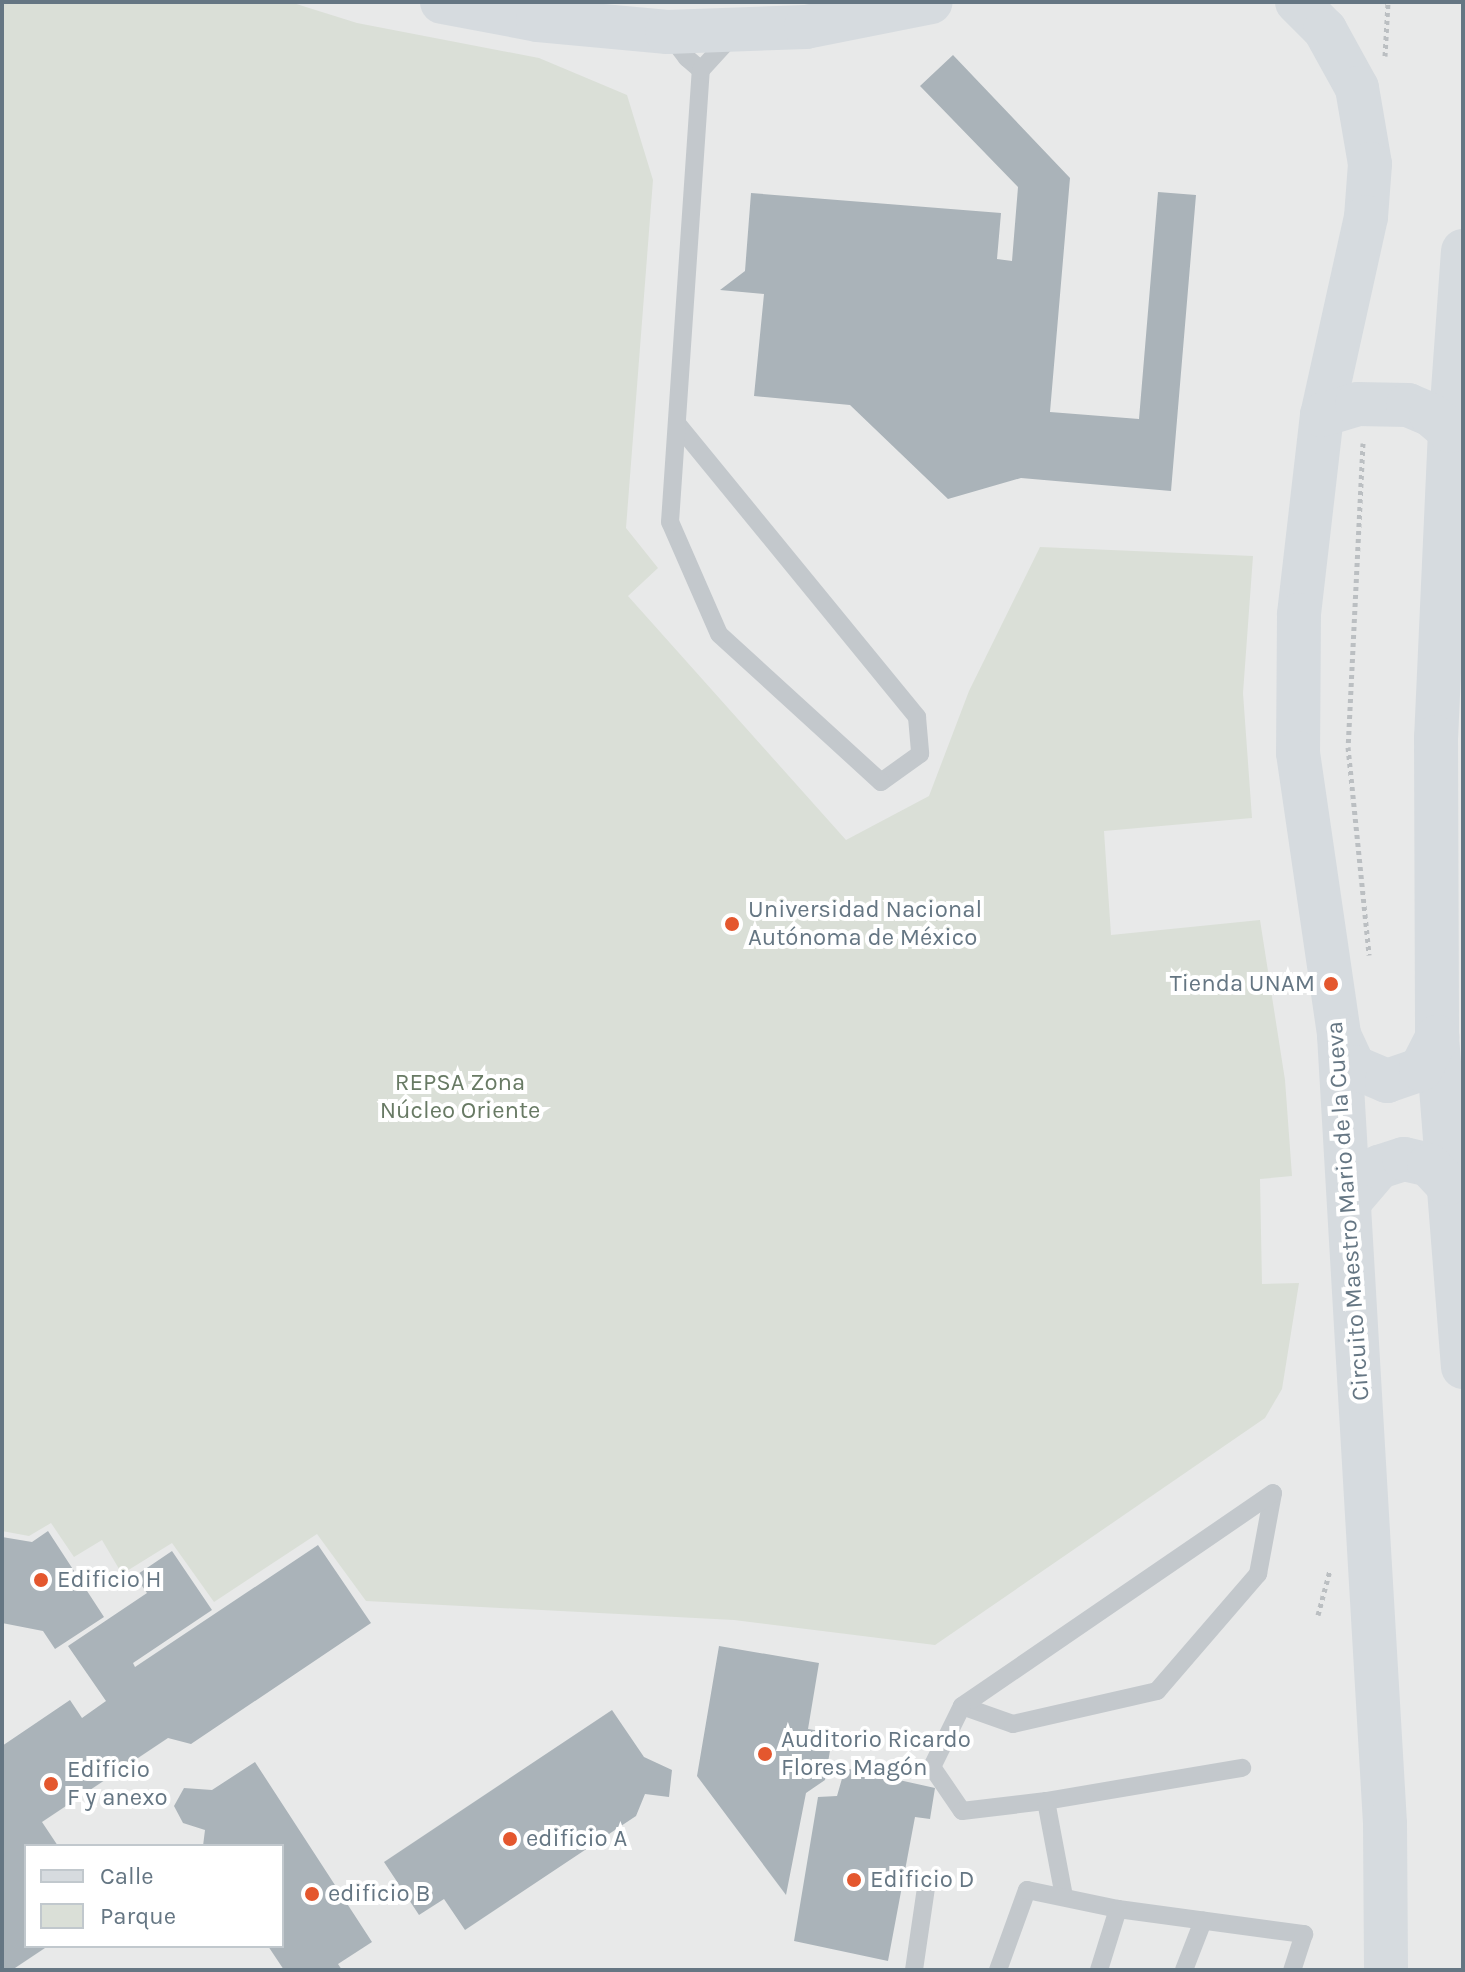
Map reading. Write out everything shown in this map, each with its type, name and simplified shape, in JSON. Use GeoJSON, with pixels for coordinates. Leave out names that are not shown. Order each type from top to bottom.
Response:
{"type":"FeatureCollection","features":[{"type":"Feature","properties":{"kind":"street"},"geometry":{"type":"LineString","coordinates":[[442,2],[667,32],[806,27],[931,2]]}},
{"type":"Feature","properties":{"kind":"street","name":"Circuito Maestro Mario de la Cueva"},"geometry":{"type":"LineString","coordinates":[[1297,2],[1325,30],[1357,88],[1370,164],[1366,217],[1322,415],[1299,615],[1298,753],[1339,1035],[1385,1824],[1386,1970]]}},
{"type":"Feature","properties":{"kind":"street"},"geometry":{"type":"LineString","coordinates":[[1463,251],[1450,431],[1436,737],[1437,1037],[1453,1123],[1447,1184],[1463,1367]]}},
{"type":"Feature","properties":{"kind":"street"},"geometry":{"type":"LineString","coordinates":[[1322,415],[1357,404],[1408,405],[1431,415],[1450,431]]}},
{"type":"Feature","properties":{"kind":"street"},"geometry":{"type":"LineString","coordinates":[[1339,1035],[1354,1067],[1387,1081],[1421,1069],[1437,1037]]}},
{"type":"Feature","properties":{"kind":"street"},"geometry":{"type":"LineString","coordinates":[[1350,1201],[1379,1167],[1404,1159],[1429,1165],[1447,1184]]}},
{"type":"Feature","properties":{"kind":"lane"},"geometry":{"type":"LineString","coordinates":[[679,426],[917,717],[920,754],[881,782],[719,634],[670,522],[679,426],[701,70],[740,29]]}},
{"type":"Feature","properties":{"kind":"lane"},"geometry":{"type":"LineString","coordinates":[[667,32],[687,58],[701,70]]}},
{"type":"Feature","properties":{"kind":"lane"},"geometry":{"type":"LineString","coordinates":[[962,1706],[1013,1724],[1157,1691],[1258,1574],[1273,1493],[962,1706],[932,1767],[962,1811],[1046,1801],[1242,1768]]}},
{"type":"Feature","properties":{"kind":"lane"},"geometry":{"type":"LineString","coordinates":[[1046,1801],[1064,1896]]}},
{"type":"Feature","properties":{"kind":"lane"},"geometry":{"type":"LineString","coordinates":[[914,1970],[927,1881]]}},
{"type":"Feature","properties":{"kind":"lane"},"geometry":{"type":"LineString","coordinates":[[998,1970],[1027,1890],[1118,1909],[1304,1934],[1292,1970]]}},
{"type":"Feature","properties":{"kind":"lane"},"geometry":{"type":"LineString","coordinates":[[1099,1970],[1118,1909]]}},
{"type":"Feature","properties":{"kind":"lane"},"geometry":{"type":"LineString","coordinates":[[1184,1970],[1203,1921]]}},
{"type":"Feature","properties":{"kind":"path"},"geometry":{"type":"LineString","coordinates":[[1364,438],[1348,747],[1369,961]]}},
{"type":"Feature","properties":{"kind":"shaded area","name":"Universidad Nacional Autónoma de México"},"geometry":{"type":"Polygon","coordinates":[[[2,2],[1463,2],[1463,1970],[2,1970],[2,2]]]}},
{"type":"Feature","properties":{"kind":"green space","name":"REPSA Zona Núcleo Oriente"},"geometry":{"type":"Polygon","coordinates":[[[2,2],[290,2],[357,23],[539,58],[627,95],[653,180],[626,528],[658,568],[628,596],[846,840],[929,796],[969,691],[1040,547],[1253,556],[1243,693],[1252,818],[1104,831],[1111,935],[1260,920],[1285,1080],[1292,1176],[1260,1179],[1262,1284],[1299,1283],[1282,1389],[1265,1418],[935,1645],[734,1620],[366,1601],[317,1534],[214,1602],[172,1543],[122,1574],[102,1540],[74,1557],[51,1523],[29,1536],[2,1531],[2,2]]]}},
{"type":"Feature","properties":{"kind":"building"},"geometry":{"type":"Polygon","coordinates":[[[953,55],[1070,178],[1050,412],[1139,419],[1158,192],[1196,195],[1171,491],[1021,478],[948,499],[850,405],[754,396],[764,294],[720,290],[745,271],[751,193],[1001,213],[997,259],[1012,261],[1018,187],[920,86],[953,55]]]}},
{"type":"Feature","properties":{"kind":"building","name":"Edificio H"},"geometry":{"type":"Polygon","coordinates":[[[48,1531],[104,1617],[55,1649],[43,1631],[2,1623],[2,1537],[32,1542],[48,1531]]]}},
{"type":"Feature","properties":{"kind":"building","name":"Edificio F y anexo"},"geometry":{"type":"Polygon","coordinates":[[[318,1545],[371,1623],[191,1744],[168,1738],[42,1822],[57,1844],[24,1844],[24,1948],[45,1948],[12,1970],[2,1970],[2,1746],[70,1700],[82,1718],[106,1701],[68,1646],[147,1593],[135,1576],[172,1551],[212,1610],[133,1663],[135,1667],[318,1545]]]}},
{"type":"Feature","properties":{"kind":"building","name":"Auditorio Ricardo Flores Magón"},"geometry":{"type":"Polygon","coordinates":[[[719,1646],[819,1663],[808,1729],[833,1733],[825,1780],[806,1793],[786,1895],[697,1776],[719,1646]]]}},
{"type":"Feature","properties":{"kind":"building","name":"edificio A"},"geometry":{"type":"Polygon","coordinates":[[[612,1710],[644,1757],[672,1770],[669,1797],[645,1794],[636,1816],[465,1930],[444,1899],[419,1915],[384,1862],[612,1710]]]}},
{"type":"Feature","properties":{"kind":"building","name":"edificio B"},"geometry":{"type":"Polygon","coordinates":[[[255,1762],[372,1942],[338,1964],[342,1970],[284,1970],[269,1948],[284,1948],[284,1844],[203,1844],[205,1830],[183,1823],[174,1806],[184,1788],[212,1790],[255,1762]]]}},
{"type":"Feature","properties":{"kind":"building","name":"Edificio D"},"geometry":{"type":"Polygon","coordinates":[[[845,1768],[935,1788],[930,1819],[915,1817],[888,1961],[794,1941],[818,1797],[837,1796],[845,1768]]]}},
{"type":"Feature","properties":{"kind":"place","name":"Universidad Nacional Autónoma de México"},"geometry":{"type":"Point","coordinates":[732,924]}},
{"type":"Feature","properties":{"kind":"place","name":"Tienda UNAM"},"geometry":{"type":"Point","coordinates":[1331,984]}},
{"type":"Feature","properties":{"kind":"place","name":"Edificio H"},"geometry":{"type":"Point","coordinates":[41,1580]}},
{"type":"Feature","properties":{"kind":"place","name":"Auditorio Ricardo Flores Magón"},"geometry":{"type":"Point","coordinates":[765,1754]}},
{"type":"Feature","properties":{"kind":"place","name":"Edificio F y anexo"},"geometry":{"type":"Point","coordinates":[51,1784]}},
{"type":"Feature","properties":{"kind":"place","name":"edificio A"},"geometry":{"type":"Point","coordinates":[510,1839]}},
{"type":"Feature","properties":{"kind":"place","name":"Edificio D"},"geometry":{"type":"Point","coordinates":[854,1880]}},
{"type":"Feature","properties":{"kind":"place","name":"edificio B"},"geometry":{"type":"Point","coordinates":[312,1894]}}]}
